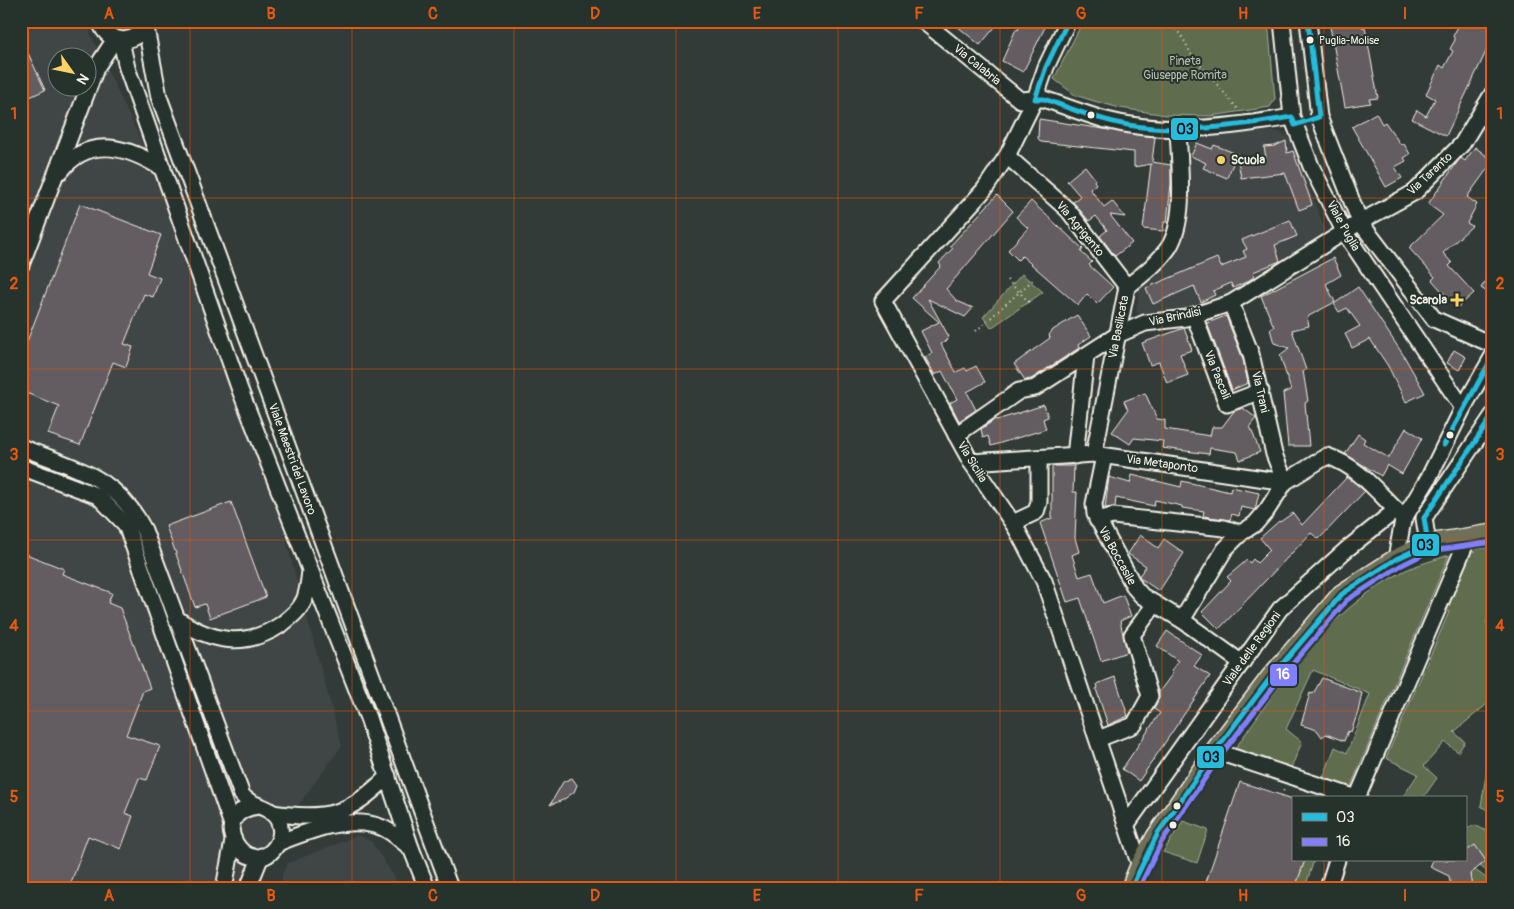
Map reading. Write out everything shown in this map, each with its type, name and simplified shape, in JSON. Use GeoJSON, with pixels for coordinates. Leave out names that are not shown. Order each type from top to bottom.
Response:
{"type":"FeatureCollection","features":[{"type":"Feature","properties":{"kind":"main road"},"geometry":{"type":"LineString","coordinates":[[1132,888],[1140,866],[1158,833],[1215,751],[1271,676],[1342,594],[1396,559],[1428,544],[1493,534]]}},
{"type":"Feature","properties":{"kind":"street","name":"Via Calabria"},"geometry":{"type":"LineString","coordinates":[[923,21],[1020,100],[1044,99],[1107,120],[1178,129],[1218,128],[1294,121],[1319,116]]}},
{"type":"Feature","properties":{"kind":"street","name":"Via Sicilia"},"geometry":{"type":"LineString","coordinates":[[1068,21],[1046,67],[1035,99],[1007,156],[984,190],[883,301],[971,462],[1016,528],[1044,581],[1140,866]]}},
{"type":"Feature","properties":{"kind":"street","name":"Viale Puglia"},"geometry":{"type":"LineString","coordinates":[[1282,21],[1294,121],[1311,166],[1345,233],[1388,301],[1414,334],[1462,408]]}},
{"type":"Feature","properties":{"kind":"street","name":"Viale Puglia"},"geometry":{"type":"LineString","coordinates":[[1308,21],[1315,96],[1319,116],[1360,222],[1434,319],[1493,345]]}},
{"type":"Feature","properties":{"kind":"street"},"geometry":{"type":"LineString","coordinates":[[100,22],[109,36],[118,40],[135,38],[147,25]]}},
{"type":"Feature","properties":{"kind":"street"},"geometry":{"type":"LineString","coordinates":[[98,48],[100,22]]}},
{"type":"Feature","properties":{"kind":"street","name":"Viale Maestri del Lavoro"},"geometry":{"type":"LineString","coordinates":[[147,25],[159,97],[450,888]]}},
{"type":"Feature","properties":{"kind":"street"},"geometry":{"type":"LineString","coordinates":[[98,65],[118,40]]}},
{"type":"Feature","properties":{"kind":"street","name":"Viale Maestri del Lavoro"},"geometry":{"type":"LineString","coordinates":[[118,40],[244,399],[368,718],[411,848],[427,888]]}},
{"type":"Feature","properties":{"kind":"street","name":"Via Taranto"},"geometry":{"type":"LineString","coordinates":[[1345,233],[1360,222],[1415,192],[1462,144],[1493,93]]}},
{"type":"Feature","properties":{"kind":"street"},"geometry":{"type":"LineString","coordinates":[[1290,100],[1315,96]]}},
{"type":"Feature","properties":{"kind":"street"},"geometry":{"type":"LineString","coordinates":[[21,265],[85,98]]}},
{"type":"Feature","properties":{"kind":"street","name":"Via Basilicata"},"geometry":{"type":"LineString","coordinates":[[1099,455],[1117,336],[1127,287],[1150,268],[1169,246],[1177,223],[1180,195],[1178,129]]}},
{"type":"Feature","properties":{"kind":"street"},"geometry":{"type":"LineString","coordinates":[[54,180],[70,160],[88,150],[106,148],[129,150],[142,155],[163,169]]}},
{"type":"Feature","properties":{"kind":"street","name":"Via Agrigento"},"geometry":{"type":"LineString","coordinates":[[1007,156],[1068,210],[1127,287]]}},
{"type":"Feature","properties":{"kind":"street","name":"Via Brindisi"},"geometry":{"type":"LineString","coordinates":[[956,435],[1018,391],[1035,388],[1117,336],[1145,323],[1194,315],[1232,303],[1345,233]]}},
{"type":"Feature","properties":{"kind":"street","name":"Via Trani"},"geometry":{"type":"LineString","coordinates":[[1232,303],[1251,354],[1261,391],[1268,432],[1285,482]]}},
{"type":"Feature","properties":{"kind":"street","name":"Via Pascali"},"geometry":{"type":"LineString","coordinates":[[1194,315],[1227,404],[1261,391]]}},
{"type":"Feature","properties":{"kind":"street"},"geometry":{"type":"LineString","coordinates":[[1414,334],[1434,319]]}},
{"type":"Feature","properties":{"kind":"street"},"geometry":{"type":"LineString","coordinates":[[1075,456],[1086,356]]}},
{"type":"Feature","properties":{"kind":"street","name":"Viale delle Regioni"},"geometry":{"type":"LineString","coordinates":[[1127,824],[1280,609],[1347,549],[1399,515],[1428,478],[1462,408],[1493,356]]}},
{"type":"Feature","properties":{"kind":"street"},"geometry":{"type":"LineString","coordinates":[[1428,544],[1424,518],[1493,415]]}},
{"type":"Feature","properties":{"kind":"street"},"geometry":{"type":"LineString","coordinates":[[21,447],[95,477],[112,486],[134,510],[144,530],[242,795],[248,803],[272,813],[317,817],[342,812],[372,792],[388,776]]}},
{"type":"Feature","properties":{"kind":"street","name":"Via Metaponto"},"geometry":{"type":"LineString","coordinates":[[971,462],[1099,455],[1285,482]]}},
{"type":"Feature","properties":{"kind":"street","name":"Via Boccasile"},"geometry":{"type":"LineString","coordinates":[[1099,455],[1094,504],[1097,520],[1121,558],[1135,588],[1155,604],[1182,620],[1242,663]]}},
{"type":"Feature","properties":{"kind":"street"},"geometry":{"type":"LineString","coordinates":[[1182,620],[1225,549],[1261,517],[1285,482],[1327,456],[1342,461],[1356,470],[1399,515]]}},
{"type":"Feature","properties":{"kind":"street"},"geometry":{"type":"LineString","coordinates":[[1016,528],[1020,520],[1036,512],[1039,502],[1039,459]]}},
{"type":"Feature","properties":{"kind":"street"},"geometry":{"type":"LineString","coordinates":[[21,467],[98,496],[126,526],[232,825],[233,841],[224,888]]}},
{"type":"Feature","properties":{"kind":"street","name":"Viale delle Regioni"},"geometry":{"type":"LineString","coordinates":[[1396,559],[1399,515]]}},
{"type":"Feature","properties":{"kind":"street"},"geometry":{"type":"LineString","coordinates":[[1097,520],[1113,516],[1224,528],[1241,533]]}},
{"type":"Feature","properties":{"kind":"street"},"geometry":{"type":"LineString","coordinates":[[1358,796],[1468,538]]}},
{"type":"Feature","properties":{"kind":"street"},"geometry":{"type":"LineString","coordinates":[[177,619],[197,632],[214,638],[238,640],[255,638],[273,630],[293,616],[305,598],[310,571]]}},
{"type":"Feature","properties":{"kind":"street"},"geometry":{"type":"LineString","coordinates":[[1098,739],[1134,725],[1150,696],[1132,635],[1155,604]]}},
{"type":"Feature","properties":{"kind":"street"},"geometry":{"type":"LineString","coordinates":[[1215,751],[1351,796]]}},
{"type":"Feature","properties":{"kind":"street"},"geometry":{"type":"LineString","coordinates":[[232,825],[242,811],[258,806]]}},
{"type":"Feature","properties":{"kind":"street"},"geometry":{"type":"LineString","coordinates":[[233,841],[236,847],[248,855],[261,856],[274,849],[278,843],[281,827],[272,813]]}},
{"type":"Feature","properties":{"kind":"street"},"geometry":{"type":"LineString","coordinates":[[278,843],[342,824],[364,823],[384,828],[411,848]]}},
{"type":"Feature","properties":{"kind":"street"},"geometry":{"type":"LineString","coordinates":[[248,888],[261,856]]}},
{"type":"Feature","properties":{"kind":"street"},"geometry":{"type":"LineString","coordinates":[[1328,888],[1336,862]]}},
{"type":"Feature","properties":{"kind":"path"},"geometry":{"type":"LineString","coordinates":[[1169,21],[1183,38],[1190,54],[1238,109]]}},
{"type":"Feature","properties":{"kind":"path"},"geometry":{"type":"LineString","coordinates":[[976,331],[1035,278]]}},
{"type":"Feature","properties":{"kind":"path"},"geometry":{"type":"LineString","coordinates":[[1008,280],[1029,302]]}},
{"type":"Feature","properties":{"kind":"shaded area"},"geometry":{"type":"Polygon","coordinates":[[[21,21],[95,21],[90,33],[97,48],[48,48],[48,98],[98,98],[98,50],[151,161],[276,503],[342,746],[237,888],[21,888],[21,21]]]}},
{"type":"Feature","properties":{"kind":"shaded area"},"geometry":{"type":"Polygon","coordinates":[[[1263,130],[1280,132],[1290,138],[1325,229],[1321,240],[1256,282],[1222,298],[1142,317],[1136,311],[1140,285],[1177,243],[1188,216],[1191,181],[1185,149],[1187,143],[1191,139],[1263,130]]]}},
{"type":"Feature","properties":{"kind":"shaded area"},"geometry":{"type":"Polygon","coordinates":[[[359,835],[371,841],[400,888],[277,888],[282,886],[282,874],[288,863],[359,835]]]}},
{"type":"Feature","properties":{"kind":"green space","name":"Pineta Giuseppe Romita"},"geometry":{"type":"Polygon","coordinates":[[[1083,21],[1268,21],[1275,99],[1270,107],[1211,116],[1166,115],[1120,108],[1075,95],[1054,79],[1083,21]]]}},
{"type":"Feature","properties":{"kind":"green space"},"geometry":{"type":"Polygon","coordinates":[[[1022,274],[1043,292],[991,328],[983,317],[1022,274]]]}},
{"type":"Feature","properties":{"kind":"green space"},"geometry":{"type":"Polygon","coordinates":[[[1493,547],[1493,588],[1490,593],[1493,595],[1493,606],[1486,623],[1493,627],[1493,699],[1454,732],[1465,742],[1458,752],[1445,742],[1424,766],[1437,778],[1424,796],[1403,796],[1418,774],[1386,758],[1449,612],[1439,606],[1461,555],[1476,549],[1493,547]]]}},
{"type":"Feature","properties":{"kind":"green space"},"geometry":{"type":"Polygon","coordinates":[[[1449,555],[1350,788],[1323,778],[1335,747],[1347,753],[1370,694],[1313,670],[1286,729],[1302,742],[1291,768],[1235,749],[1271,697],[1309,648],[1353,605],[1378,586],[1406,570],[1449,555]]]}},
{"type":"Feature","properties":{"kind":"green space"},"geometry":{"type":"Polygon","coordinates":[[[1493,749],[1493,814],[1481,806],[1487,769],[1491,765],[1493,749]]]}},
{"type":"Feature","properties":{"kind":"green space"},"geometry":{"type":"Polygon","coordinates":[[[1183,821],[1208,830],[1197,863],[1163,852],[1183,821]]]}},
{"type":"Feature","properties":{"kind":"green space"},"geometry":{"type":"Polygon","coordinates":[[[1475,825],[1493,835],[1493,876],[1480,866],[1486,861],[1475,846],[1466,851],[1466,829],[1475,825]]]}},
{"type":"Feature","properties":{"kind":"green space"},"geometry":{"type":"Polygon","coordinates":[[[1304,862],[1313,862],[1305,888],[1295,888],[1304,862]]]}},
{"type":"Feature","properties":{"kind":"green space"},"geometry":{"type":"Polygon","coordinates":[[[1475,870],[1493,883],[1490,888],[1472,888],[1470,874],[1475,870]]]}},
{"type":"Feature","properties":{"kind":"building"},"geometry":{"type":"Polygon","coordinates":[[[951,21],[989,21],[995,27],[980,45],[951,21]]]}},
{"type":"Feature","properties":{"kind":"building"},"geometry":{"type":"Polygon","coordinates":[[[1022,21],[1048,21],[1023,72],[1002,61],[1016,29],[1018,30],[1022,21]]]}},
{"type":"Feature","properties":{"kind":"building"},"geometry":{"type":"Polygon","coordinates":[[[1329,21],[1347,21],[1348,25],[1361,22],[1362,27],[1365,27],[1378,98],[1369,99],[1371,103],[1345,107],[1329,21]]]}},
{"type":"Feature","properties":{"kind":"building"},"geometry":{"type":"Polygon","coordinates":[[[1461,21],[1493,21],[1493,37],[1446,136],[1412,119],[1417,110],[1426,116],[1435,99],[1426,94],[1440,65],[1444,68],[1453,51],[1450,49],[1455,40],[1453,36],[1461,21]]]}},
{"type":"Feature","properties":{"kind":"building"},"geometry":{"type":"Polygon","coordinates":[[[21,38],[45,90],[21,101],[21,38]]]}},
{"type":"Feature","properties":{"kind":"building"},"geometry":{"type":"Polygon","coordinates":[[[1376,113],[1382,124],[1385,122],[1401,145],[1404,144],[1410,154],[1404,158],[1406,161],[1395,167],[1402,178],[1386,187],[1352,127],[1376,113]]]}},
{"type":"Feature","properties":{"kind":"building"},"geometry":{"type":"Polygon","coordinates":[[[1039,119],[1155,137],[1152,162],[1171,165],[1167,222],[1164,222],[1163,231],[1143,229],[1151,164],[1134,167],[1134,152],[1041,142],[1038,138],[1039,119]]]}},
{"type":"Feature","properties":{"kind":"building"},"geometry":{"type":"Polygon","coordinates":[[[1286,141],[1287,153],[1293,151],[1312,205],[1299,210],[1285,173],[1241,178],[1238,160],[1266,158],[1264,147],[1275,146],[1286,141]]]}},
{"type":"Feature","properties":{"kind":"building"},"geometry":{"type":"Polygon","coordinates":[[[1197,143],[1212,149],[1214,145],[1237,154],[1227,178],[1203,168],[1206,163],[1191,156],[1197,143]]]}},
{"type":"Feature","properties":{"kind":"building"},"geometry":{"type":"Polygon","coordinates":[[[1475,147],[1493,161],[1467,197],[1477,204],[1467,223],[1472,226],[1443,253],[1452,263],[1449,266],[1474,293],[1457,308],[1432,280],[1435,277],[1409,248],[1443,215],[1428,204],[1458,161],[1461,158],[1465,161],[1475,147]]]}},
{"type":"Feature","properties":{"kind":"building"},"geometry":{"type":"Polygon","coordinates":[[[1085,166],[1095,179],[1096,184],[1090,189],[1104,207],[1112,201],[1125,217],[1110,215],[1132,243],[1115,256],[1100,236],[1107,230],[1096,216],[1089,221],[1073,202],[1080,196],[1067,181],[1085,166]]]}},
{"type":"Feature","properties":{"kind":"building"},"geometry":{"type":"Polygon","coordinates":[[[997,195],[1013,211],[946,289],[957,301],[973,308],[965,317],[928,299],[949,337],[947,338],[948,340],[941,344],[956,372],[965,368],[967,371],[976,366],[985,382],[967,392],[976,410],[959,421],[950,403],[957,399],[942,371],[935,375],[925,357],[932,353],[921,331],[939,322],[912,298],[941,266],[939,263],[953,248],[950,246],[997,195]]]}},
{"type":"Feature","properties":{"kind":"building"},"geometry":{"type":"Polygon","coordinates":[[[1031,201],[1083,249],[1081,252],[1092,262],[1089,265],[1113,287],[1097,304],[1087,294],[1078,305],[1022,256],[1018,260],[1008,250],[1028,228],[1016,217],[1031,201]]]}},
{"type":"Feature","properties":{"kind":"building"},"geometry":{"type":"Polygon","coordinates":[[[80,204],[161,235],[147,273],[160,278],[153,297],[144,294],[124,344],[133,347],[126,367],[113,362],[80,445],[48,434],[59,406],[21,391],[21,357],[80,204]]]}},
{"type":"Feature","properties":{"kind":"building"},"geometry":{"type":"Polygon","coordinates":[[[1290,220],[1297,236],[1275,245],[1280,261],[1253,272],[1254,277],[1246,282],[1233,288],[1231,283],[1213,291],[1215,295],[1201,302],[1194,286],[1153,304],[1146,288],[1217,258],[1221,267],[1246,257],[1243,251],[1247,249],[1242,240],[1290,220]]]}},
{"type":"Feature","properties":{"kind":"building"},"geometry":{"type":"Polygon","coordinates":[[[1333,258],[1341,275],[1326,284],[1335,302],[1307,317],[1309,326],[1292,330],[1306,370],[1303,371],[1308,401],[1305,403],[1309,446],[1288,446],[1283,393],[1291,390],[1280,355],[1289,348],[1274,343],[1270,329],[1274,327],[1261,296],[1333,258]]]}},
{"type":"Feature","properties":{"kind":"building"},"geometry":{"type":"Polygon","coordinates":[[[1493,270],[1493,296],[1481,288],[1493,270]]]}},
{"type":"Feature","properties":{"kind":"building"},"geometry":{"type":"Polygon","coordinates":[[[1358,287],[1404,356],[1425,393],[1406,402],[1388,366],[1370,339],[1352,348],[1345,334],[1360,326],[1347,308],[1339,312],[1334,304],[1358,287]]]}},
{"type":"Feature","properties":{"kind":"building"},"geometry":{"type":"Polygon","coordinates":[[[1077,315],[1091,336],[1078,345],[1079,348],[1031,379],[1025,380],[1014,364],[1050,338],[1049,335],[1053,330],[1077,315]]]}},
{"type":"Feature","properties":{"kind":"building"},"geometry":{"type":"Polygon","coordinates":[[[1226,316],[1243,359],[1248,383],[1232,390],[1207,323],[1226,316]]]}},
{"type":"Feature","properties":{"kind":"building"},"geometry":{"type":"Polygon","coordinates":[[[1184,328],[1192,350],[1180,354],[1188,375],[1167,383],[1159,362],[1150,365],[1142,343],[1184,328]]]}},
{"type":"Feature","properties":{"kind":"building"},"geometry":{"type":"Polygon","coordinates":[[[1454,350],[1466,357],[1459,370],[1447,363],[1454,350]]]}},
{"type":"Feature","properties":{"kind":"building"},"geometry":{"type":"Polygon","coordinates":[[[1145,393],[1157,419],[1165,420],[1165,429],[1210,436],[1212,427],[1222,427],[1234,411],[1243,408],[1256,418],[1250,426],[1260,452],[1240,460],[1237,452],[1210,448],[1209,454],[1162,448],[1163,441],[1134,438],[1130,444],[1112,432],[1128,410],[1124,401],[1145,393]]]}},
{"type":"Feature","properties":{"kind":"building"},"geometry":{"type":"Polygon","coordinates":[[[1044,405],[1048,417],[1043,419],[1046,429],[991,446],[988,436],[983,438],[981,429],[996,419],[1044,405]]]}},
{"type":"Feature","properties":{"kind":"building"},"geometry":{"type":"Polygon","coordinates":[[[1406,428],[1422,438],[1402,474],[1387,465],[1381,476],[1345,454],[1358,434],[1365,439],[1363,443],[1389,458],[1406,428]]]}},
{"type":"Feature","properties":{"kind":"building"},"geometry":{"type":"Polygon","coordinates":[[[1052,466],[1074,466],[1073,492],[1077,492],[1075,538],[1079,552],[1072,555],[1079,577],[1092,573],[1103,603],[1123,595],[1131,616],[1120,621],[1127,652],[1101,661],[1080,598],[1067,602],[1040,523],[1052,518],[1052,466]]]}},
{"type":"Feature","properties":{"kind":"building"},"geometry":{"type":"Polygon","coordinates":[[[1132,475],[1181,487],[1182,481],[1230,492],[1231,487],[1259,493],[1255,510],[1241,507],[1239,516],[1232,514],[1230,520],[1203,516],[1204,511],[1182,508],[1182,506],[1155,500],[1154,506],[1116,498],[1115,507],[1105,508],[1109,477],[1130,483],[1132,475]]]}},
{"type":"Feature","properties":{"kind":"building"},"geometry":{"type":"Polygon","coordinates":[[[1347,477],[1365,491],[1319,539],[1311,533],[1219,629],[1202,612],[1231,581],[1227,577],[1247,560],[1250,563],[1253,559],[1257,563],[1270,550],[1260,538],[1279,521],[1293,513],[1302,525],[1347,477]]]}},
{"type":"Feature","properties":{"kind":"building"},"geometry":{"type":"Polygon","coordinates":[[[231,502],[266,597],[210,618],[205,604],[195,607],[166,526],[231,502]]]}},
{"type":"Feature","properties":{"kind":"building"},"geometry":{"type":"Polygon","coordinates":[[[1140,535],[1158,548],[1164,539],[1184,553],[1159,591],[1140,578],[1139,576],[1146,566],[1128,554],[1140,535]]]}},
{"type":"Feature","properties":{"kind":"building"},"geometry":{"type":"Polygon","coordinates":[[[21,552],[64,569],[62,574],[112,593],[108,603],[120,608],[150,688],[143,691],[126,735],[160,746],[147,780],[139,778],[125,813],[133,816],[121,849],[88,836],[69,888],[21,888],[21,552]]]}},
{"type":"Feature","properties":{"kind":"building"},"geometry":{"type":"Polygon","coordinates":[[[1167,631],[1202,655],[1194,666],[1210,676],[1139,781],[1122,769],[1160,713],[1154,709],[1159,692],[1173,673],[1171,671],[1178,661],[1157,646],[1167,631]]]}},
{"type":"Feature","properties":{"kind":"building"},"geometry":{"type":"Polygon","coordinates":[[[1115,677],[1128,716],[1108,725],[1096,689],[1098,688],[1097,684],[1115,677]]]}},
{"type":"Feature","properties":{"kind":"building"},"geometry":{"type":"Polygon","coordinates":[[[1322,678],[1362,693],[1351,732],[1348,731],[1344,741],[1326,734],[1322,737],[1317,730],[1301,725],[1310,693],[1313,694],[1322,678]]]}},
{"type":"Feature","properties":{"kind":"building"},"geometry":{"type":"Polygon","coordinates":[[[572,778],[577,785],[574,792],[563,800],[550,805],[563,782],[572,778]]]}},
{"type":"Feature","properties":{"kind":"building"},"geometry":{"type":"Polygon","coordinates":[[[1240,782],[1292,799],[1292,862],[1304,862],[1295,888],[1204,888],[1240,782]]]}},
{"type":"Feature","properties":{"kind":"building"},"geometry":{"type":"Polygon","coordinates":[[[1475,845],[1486,861],[1470,874],[1472,888],[1451,888],[1449,876],[1430,867],[1432,862],[1466,862],[1466,851],[1475,845]]]}},
{"type":"Feature","properties":{"kind":"transit line","name":"03"},"geometry":{"type":"LineString","coordinates":[[1068,21],[1046,67],[1035,99],[1044,99],[1117,123],[1169,129],[1231,126],[1292,117],[1295,125],[1319,117],[1308,21]]}},
{"type":"Feature","properties":{"kind":"transit line","name":"03"},"geometry":{"type":"LineString","coordinates":[[1444,445],[1493,356]]}},
{"type":"Feature","properties":{"kind":"transit line","name":"03"},"geometry":{"type":"LineString","coordinates":[[1131,888],[1158,833],[1215,751],[1271,677],[1342,594],[1396,559],[1428,544],[1424,518],[1493,415]]}},
{"type":"Feature","properties":{"kind":"transit line","name":"16"},"geometry":{"type":"LineString","coordinates":[[1139,888],[1162,841],[1221,755],[1277,682],[1347,600],[1400,566],[1430,551],[1493,542]]}},
{"type":"Feature","properties":{"kind":"place","name":"Puglia-Molise"},"geometry":{"type":"Point","coordinates":[1310,40]}},
{"type":"Feature","properties":{"kind":"place","name":"Scuola"},"geometry":{"type":"Point","coordinates":[1221,160]}},
{"type":"Feature","properties":{"kind":"place","name":"Scarola"},"geometry":{"type":"Point","coordinates":[1457,300]}}]}
